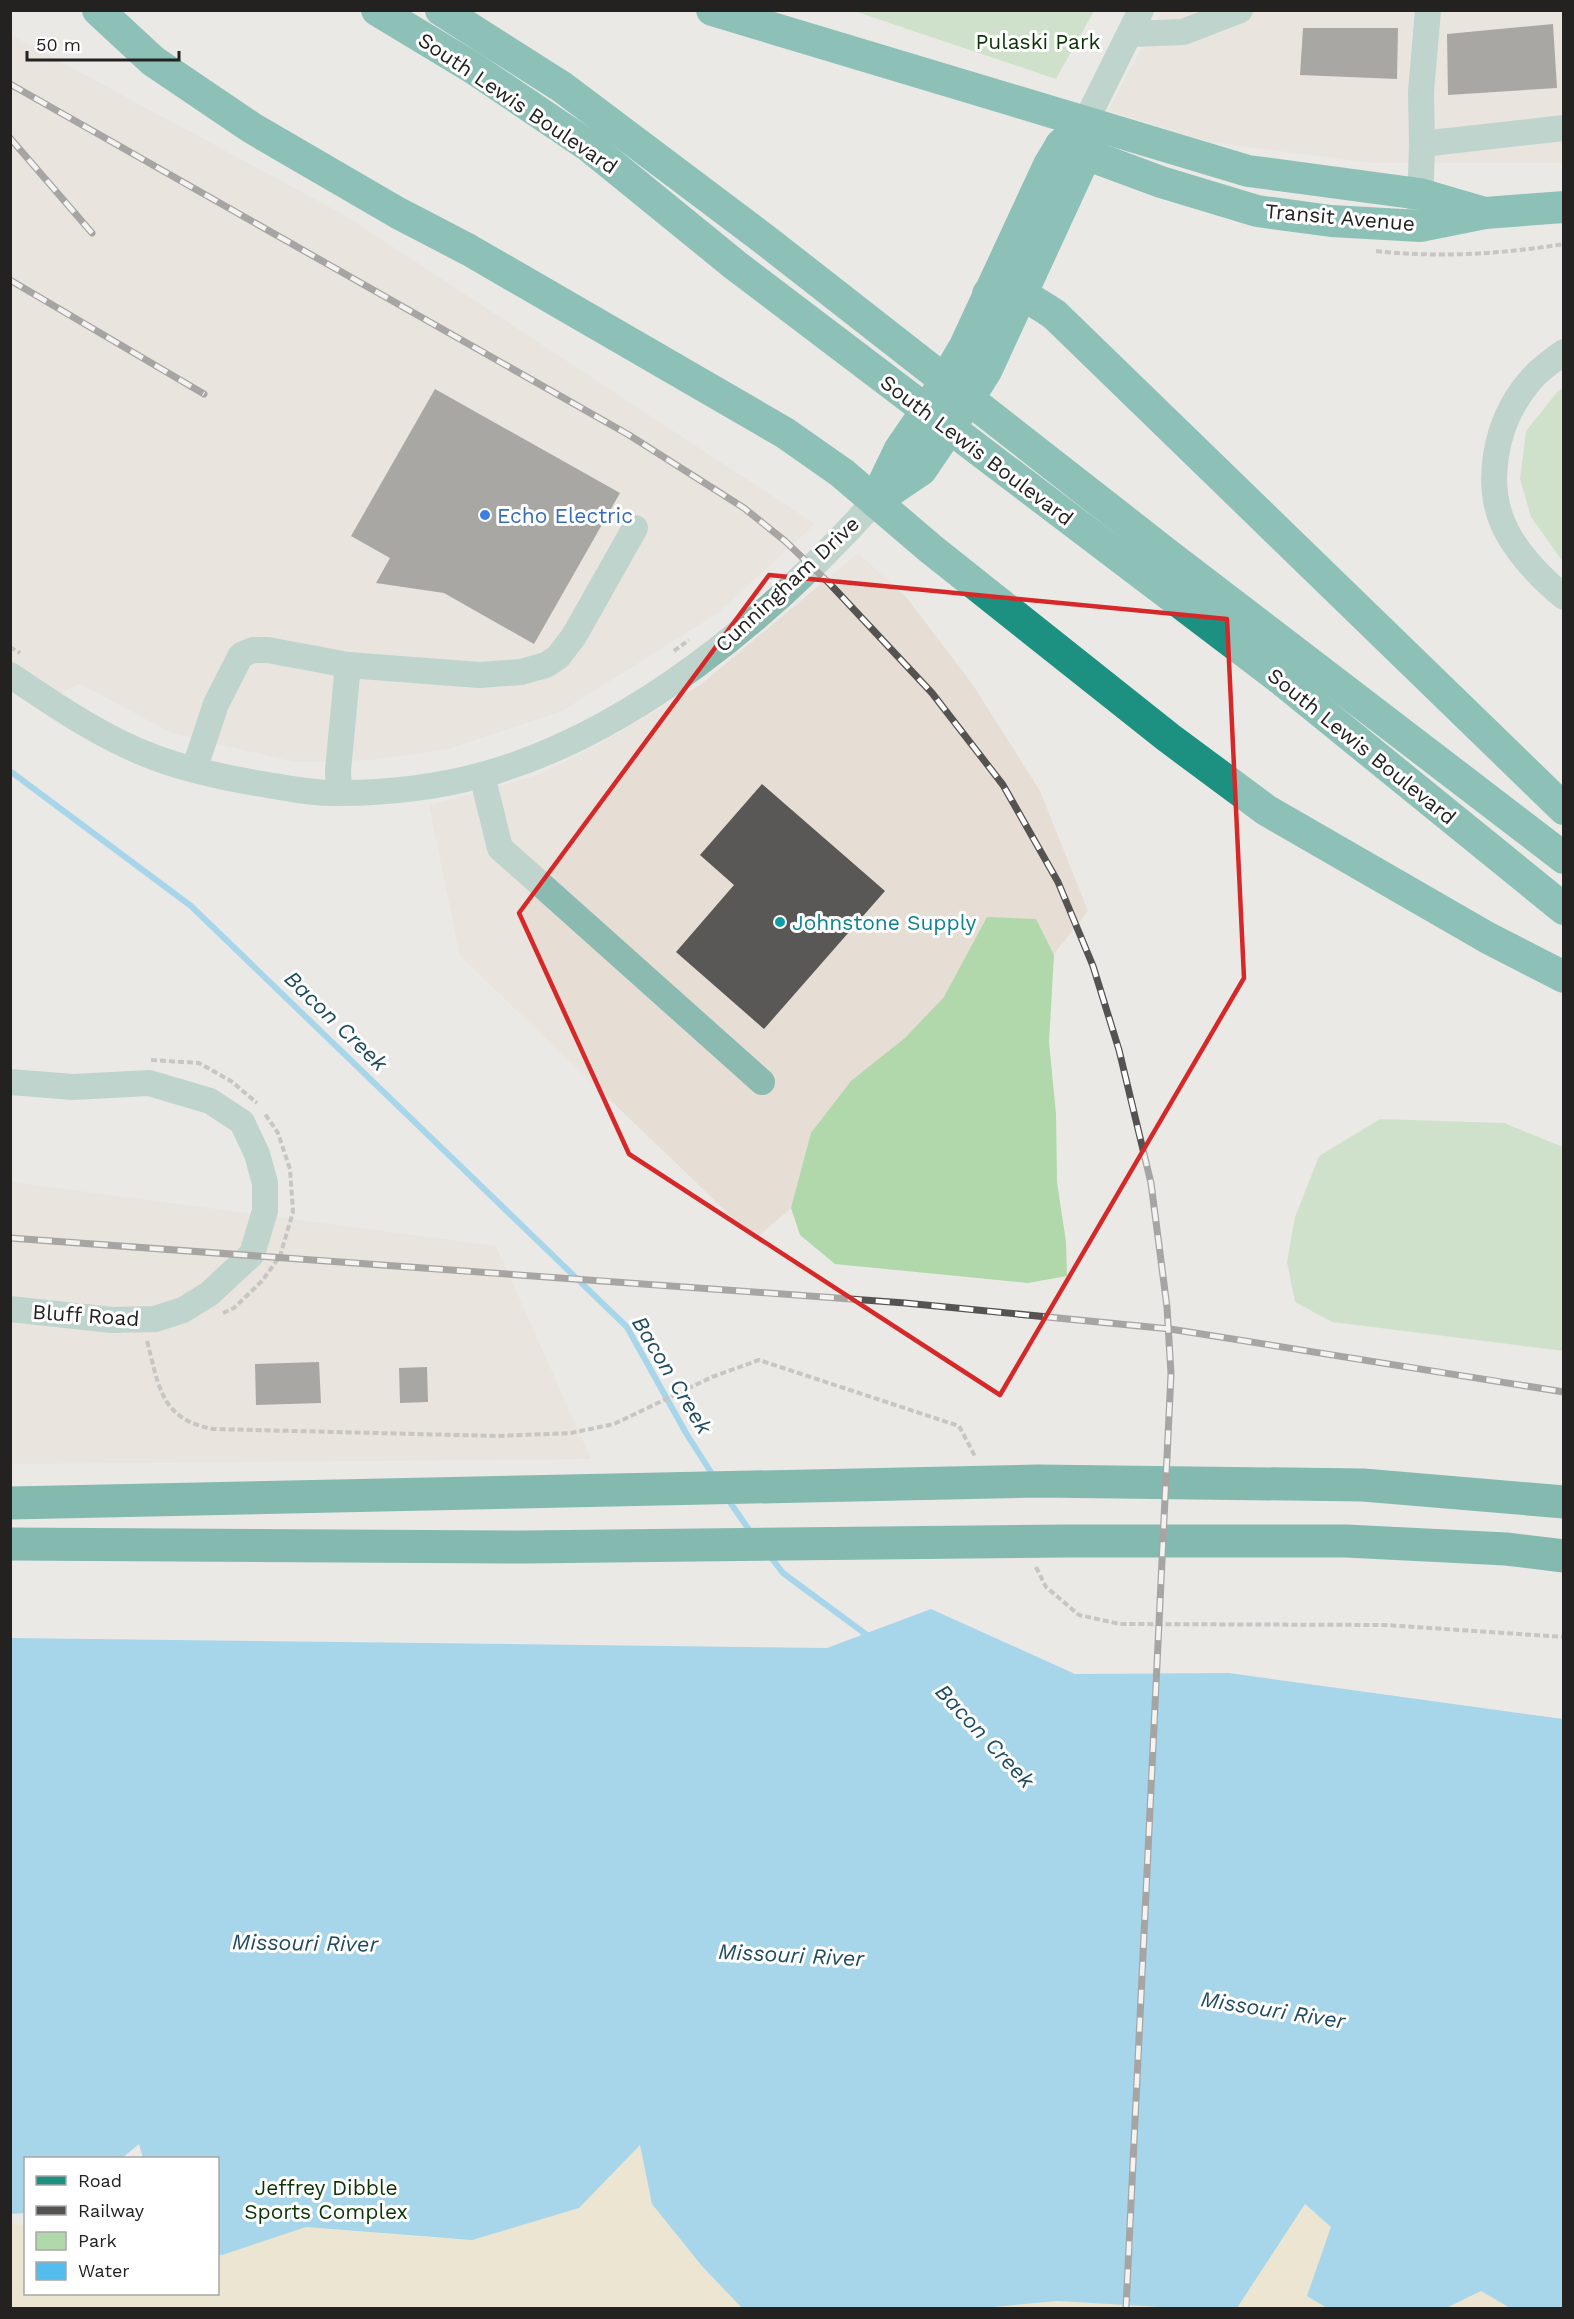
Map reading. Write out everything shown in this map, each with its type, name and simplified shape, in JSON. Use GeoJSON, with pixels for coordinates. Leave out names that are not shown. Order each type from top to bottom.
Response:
{"type":"FeatureCollection","features":[{"type":"Feature","properties":{"kind":"highway"},"geometry":{"type":"LineString","coordinates":[[10,1503],[1038,1481],[1363,1485],[1563,1502]]}},
{"type":"Feature","properties":{"kind":"highway"},"geometry":{"type":"LineString","coordinates":[[10,1544],[524,1547],[1065,1541],[1346,1542],[1506,1550],[1563,1556]]}},
{"type":"Feature","properties":{"kind":"main road"},"geometry":{"type":"LineString","coordinates":[[98,10],[153,61],[252,128],[732,401],[804,446],[842,473],[931,549],[1034,629],[1088,675],[1266,810],[1488,938],[1563,977]]}},
{"type":"Feature","properties":{"kind":"main road","name":"South Lewis Boulevard"},"geometry":{"type":"LineString","coordinates":[[377,10],[473,68],[590,147],[735,265],[1278,677],[1563,909]]}},
{"type":"Feature","properties":{"kind":"main road","name":"South Lewis Boulevard"},"geometry":{"type":"LineString","coordinates":[[441,10],[562,87],[903,347],[1167,554],[1563,858]]}},
{"type":"Feature","properties":{"kind":"main road","name":"Transit Avenue"},"geometry":{"type":"LineString","coordinates":[[712,10],[1248,171],[1420,194],[1485,213]]}},
{"type":"Feature","properties":{"kind":"main road"},"geometry":{"type":"LineString","coordinates":[[875,501],[921,470],[956,420],[986,371],[1021,295],[1084,123]]}},
{"type":"Feature","properties":{"kind":"main road","name":"Cunningham Drive"},"geometry":{"type":"LineString","coordinates":[[875,501],[900,449],[931,405],[965,346],[1026,211],[1073,150]]}},
{"type":"Feature","properties":{"kind":"main road","name":"Transit Avenue"},"geometry":{"type":"LineString","coordinates":[[1073,150],[1161,182],[1257,211],[1331,221],[1420,226],[1485,213],[1563,207]]}},
{"type":"Feature","properties":{"kind":"main road"},"geometry":{"type":"LineString","coordinates":[[988,294],[1005,291],[1021,295],[1055,315],[1563,809]]}},
{"type":"Feature","properties":{"kind":"street"},"geometry":{"type":"LineString","coordinates":[[1084,123],[1141,10]]}},
{"type":"Feature","properties":{"kind":"street"},"geometry":{"type":"LineString","coordinates":[[1130,34],[1183,32],[1240,10]]}},
{"type":"Feature","properties":{"kind":"street"},"geometry":{"type":"LineString","coordinates":[[1420,226],[1421,92],[1428,10]]}},
{"type":"Feature","properties":{"kind":"street"},"geometry":{"type":"LineString","coordinates":[[1422,144],[1563,128]]}},
{"type":"Feature","properties":{"kind":"street"},"geometry":{"type":"LineString","coordinates":[[1563,352],[1529,380],[1508,412],[1497,447],[1494,478],[1497,504],[1506,531],[1540,577],[1563,597]]}},
{"type":"Feature","properties":{"kind":"street","name":"Cunningham Drive"},"geometry":{"type":"LineString","coordinates":[[20,667],[108,736],[156,758],[194,770],[307,791],[339,793],[394,790],[482,775],[575,739],[650,697],[748,626],[847,533],[875,501]]}},
{"type":"Feature","properties":{"kind":"street"},"geometry":{"type":"LineString","coordinates":[[194,770],[216,704],[241,655],[253,650],[267,650],[348,665],[479,675],[521,672],[546,665],[558,657],[574,636],[635,528]]}},
{"type":"Feature","properties":{"kind":"street"},"geometry":{"type":"LineString","coordinates":[[339,793],[338,770],[348,665]]}},
{"type":"Feature","properties":{"kind":"street"},"geometry":{"type":"LineString","coordinates":[[482,775],[500,848],[762,1082]]}},
{"type":"Feature","properties":{"kind":"street","name":"Bluff Road"},"geometry":{"type":"LineString","coordinates":[[10,1082],[73,1087],[149,1083],[210,1101],[242,1122],[257,1154],[265,1183],[265,1211],[252,1254],[209,1294],[183,1310],[155,1319],[112,1320],[10,1309]]}},
{"type":"Feature","properties":{"kind":"path"},"geometry":{"type":"LineString","coordinates":[[1368,250],[1414,255],[1516,251],[1563,244]]}},
{"type":"Feature","properties":{"kind":"path"},"geometry":{"type":"LineString","coordinates":[[671,654],[698,634]]}},
{"type":"Feature","properties":{"kind":"path"},"geometry":{"type":"LineString","coordinates":[[10,647],[20,667]]}},
{"type":"Feature","properties":{"kind":"path"},"geometry":{"type":"LineString","coordinates":[[147,1060],[199,1063],[231,1081],[256,1102],[279,1132],[290,1169],[293,1212],[280,1256],[262,1281],[234,1308],[214,1318]]}},
{"type":"Feature","properties":{"kind":"path"},"geometry":{"type":"LineString","coordinates":[[156,1340],[147,1342],[161,1395],[166,1403],[196,1426],[213,1430],[498,1436],[571,1433],[614,1424],[712,1377]]}},
{"type":"Feature","properties":{"kind":"highlighted area"},"geometry":{"type":"Polygon","coordinates":[[[769,575],[1227,619],[1244,978],[1000,1395],[629,1154],[519,913],[769,575]]]}},
{"type":"Feature","properties":{"kind":"shaded area"},"geometry":{"type":"Polygon","coordinates":[[[1162,11],[1563,11],[1563,163],[1373,163],[1209,142],[1108,110],[1162,11]]]}},
{"type":"Feature","properties":{"kind":"shaded area"},"geometry":{"type":"Polygon","coordinates":[[[11,35],[346,216],[815,524],[718,613],[562,711],[448,749],[371,760],[294,762],[172,733],[80,684],[55,695],[11,664],[11,35]]]}},
{"type":"Feature","properties":{"kind":"shaded area"},"geometry":{"type":"Polygon","coordinates":[[[858,553],[907,598],[973,685],[1040,791],[1088,911],[982,1045],[755,1239],[460,956],[429,805],[538,775],[598,745],[700,685],[858,553]]]}},
{"type":"Feature","properties":{"kind":"shaded area"},"geometry":{"type":"Polygon","coordinates":[[[11,1182],[496,1246],[591,1459],[11,1464],[11,1182]]]}},
{"type":"Feature","properties":{"kind":"green space","name":"Pulaski Park"},"geometry":{"type":"Polygon","coordinates":[[[854,11],[1094,11],[1056,79],[854,11]]]}},
{"type":"Feature","properties":{"kind":"green space"},"geometry":{"type":"Polygon","coordinates":[[[1563,388],[1563,562],[1531,517],[1520,479],[1526,431],[1558,391],[1563,388]]]}},
{"type":"Feature","properties":{"kind":"green space"},"geometry":{"type":"Polygon","coordinates":[[[987,917],[1036,919],[1054,955],[1049,1042],[1056,1114],[1057,1182],[1066,1242],[1067,1276],[1028,1283],[835,1264],[800,1235],[791,1208],[811,1133],[851,1081],[905,1038],[944,997],[987,917]]]}},
{"type":"Feature","properties":{"kind":"green space"},"geometry":{"type":"Polygon","coordinates":[[[1380,1119],[1504,1123],[1563,1147],[1563,1351],[1332,1322],[1295,1302],[1287,1262],[1295,1217],[1319,1156],[1380,1119]]]}},
{"type":"Feature","properties":{"kind":"sand"},"geometry":{"type":"Polygon","coordinates":[[[641,2144],[987,2308],[11,2308],[10,2224],[24,2225],[24,2295],[219,2295],[219,2235],[306,2227],[437,2238],[641,2144]]]}},
{"type":"Feature","properties":{"kind":"sand"},"geometry":{"type":"Polygon","coordinates":[[[1304,2204],[1331,2227],[1334,2308],[1237,2308],[1304,2204]]]}},
{"type":"Feature","properties":{"kind":"sand"},"geometry":{"type":"Polygon","coordinates":[[[1481,2291],[1510,2308],[1415,2308],[1481,2291]]]}},
{"type":"Feature","properties":{"kind":"sand"},"geometry":{"type":"Polygon","coordinates":[[[1057,2301],[1178,2308],[987,2308],[1057,2301]]]}},
{"type":"Feature","properties":{"kind":"water","name":"Missouri River"},"geometry":{"type":"Polygon","coordinates":[[[931,1609],[1075,1674],[1229,1673],[1563,1719],[1563,2308],[1510,2308],[1481,2291],[1446,2308],[1327,2308],[1307,2296],[1331,2227],[1305,2204],[1237,2308],[1178,2308],[1057,2301],[982,2308],[742,2308],[702,2266],[652,2204],[640,2145],[579,2208],[472,2240],[306,2227],[219,2254],[219,2157],[143,2157],[139,2144],[123,2157],[24,2157],[24,2213],[11,2214],[11,1638],[827,1648],[931,1609]]]}},
{"type":"Feature","properties":{"kind":"building"},"geometry":{"type":"Polygon","coordinates":[[[1553,24],[1557,88],[1448,95],[1447,34],[1553,24]]]}},
{"type":"Feature","properties":{"kind":"building"},"geometry":{"type":"Polygon","coordinates":[[[1303,28],[1398,28],[1397,79],[1300,75],[1303,28]]]}},
{"type":"Feature","properties":{"kind":"building","name":"Echo Electric"},"geometry":{"type":"Polygon","coordinates":[[[435,389],[620,493],[534,644],[444,593],[376,583],[390,558],[351,536],[435,389]]]}},
{"type":"Feature","properties":{"kind":"building","name":"Johnstone Supply"},"geometry":{"type":"Polygon","coordinates":[[[762,784],[885,891],[764,1029],[676,952],[734,885],[700,855],[762,784]]]}},
{"type":"Feature","properties":{"kind":"building"},"geometry":{"type":"Polygon","coordinates":[[[319,1362],[321,1403],[256,1405],[255,1364],[319,1362]]]}},
{"type":"Feature","properties":{"kind":"building"},"geometry":{"type":"Polygon","coordinates":[[[427,1367],[428,1402],[400,1403],[399,1368],[427,1367]]]}},
{"type":"Feature","properties":{"kind":"waterway","name":"Bacon Creek"},"geometry":{"type":"LineString","coordinates":[[10,771],[191,906],[627,1327],[686,1433],[714,1477]]}},
{"type":"Feature","properties":{"kind":"waterway","name":"Bacon Creek"},"geometry":{"type":"LineString","coordinates":[[727,1498],[752,1534]]}},
{"type":"Feature","properties":{"kind":"waterway","name":"Bacon Creek"},"geometry":{"type":"LineString","coordinates":[[770,1556],[783,1573],[871,1638]]}},
{"type":"Feature","properties":{"kind":"railway"},"geometry":{"type":"LineString","coordinates":[[10,84],[629,435],[744,508],[785,541],[830,584],[932,693],[1003,785],[1058,882],[1093,966],[1119,1050],[1151,1183],[1167,1307],[1171,1374],[1126,2308]]}},
{"type":"Feature","properties":{"kind":"railway"},"geometry":{"type":"LineString","coordinates":[[10,138],[92,233]]}},
{"type":"Feature","properties":{"kind":"railway"},"geometry":{"type":"LineString","coordinates":[[10,280],[204,394]]}},
{"type":"Feature","properties":{"kind":"railway"},"geometry":{"type":"LineString","coordinates":[[10,1238],[905,1303],[1170,1329],[1564,1392]]}},
{"type":"Feature","properties":{"kind":"place","name":"Echo Electric"},"geometry":{"type":"Point","coordinates":[485,515]}},
{"type":"Feature","properties":{"kind":"place","name":"Johnstone Supply"},"geometry":{"type":"Point","coordinates":[780,922]}},
{"type":"Feature","properties":{"kind":"park label","name":"Jeffrey Dibble Sports Complex"},"geometry":{"type":"Point","coordinates":[326,2199]}}]}
